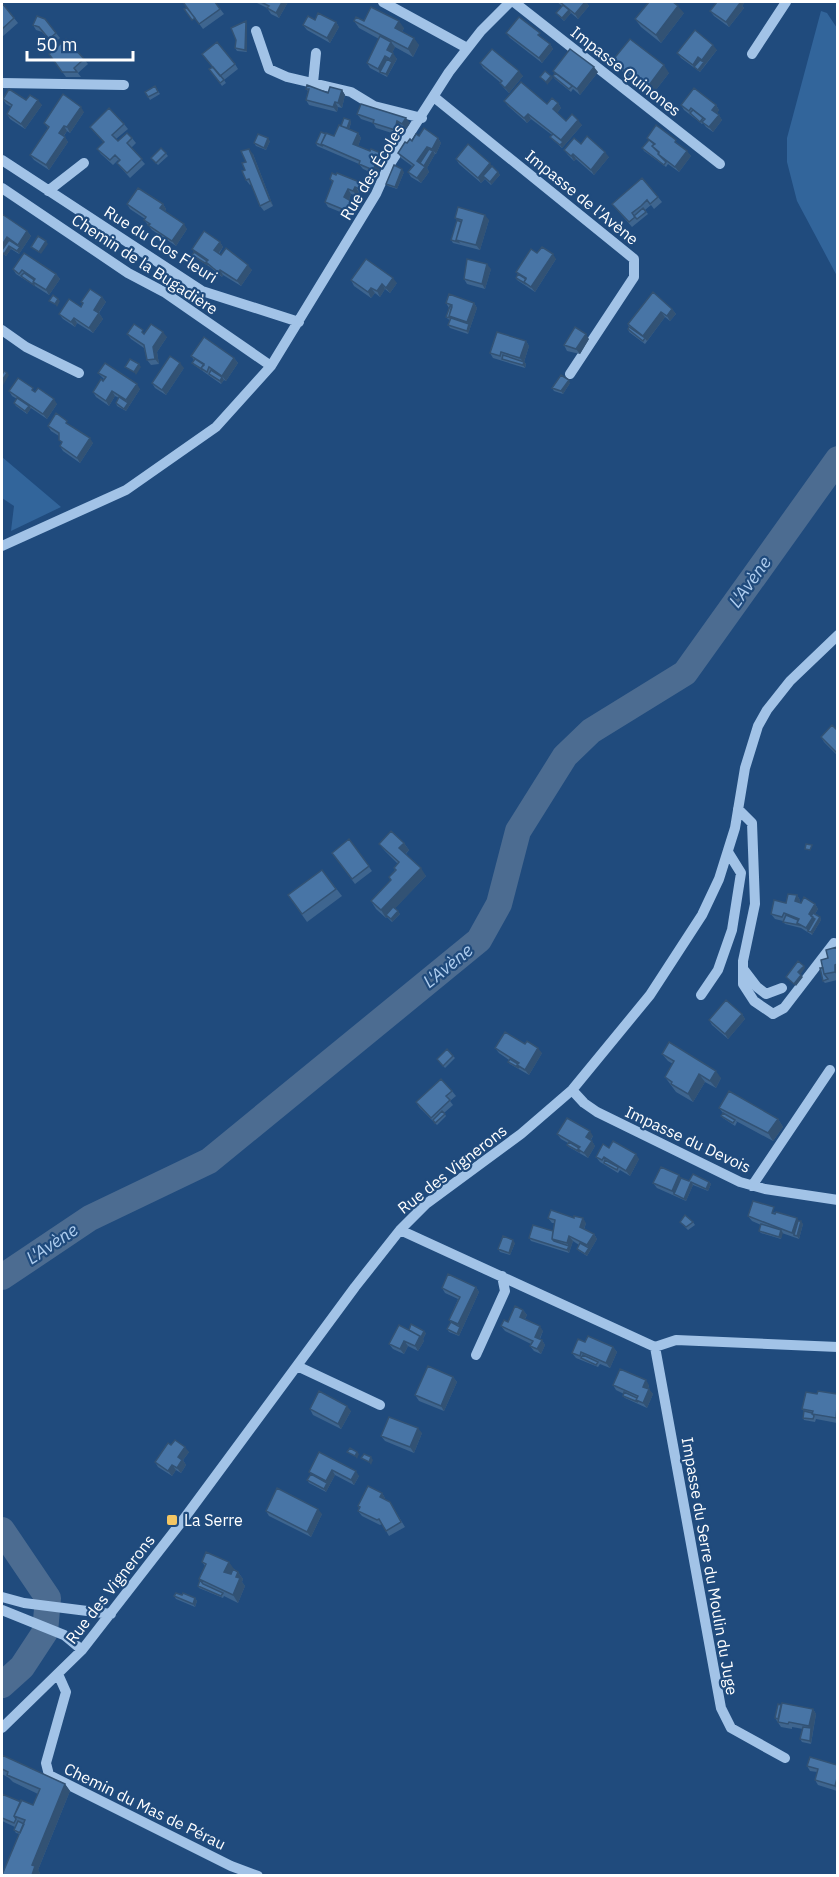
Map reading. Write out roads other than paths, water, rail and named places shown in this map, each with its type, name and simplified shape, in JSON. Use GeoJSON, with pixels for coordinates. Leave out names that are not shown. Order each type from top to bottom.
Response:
{"type":"FeatureCollection","features":[{"type":"Feature","properties":{"kind":"street"},"geometry":{"type":"LineString","coordinates":[[383,2],[467,48]]}},
{"type":"Feature","properties":{"kind":"street","name":"Rue des Écoles"},"geometry":{"type":"LineString","coordinates":[[2,546],[126,490],[216,427],[271,366],[376,194],[388,167],[467,48],[512,2]]}},
{"type":"Feature","properties":{"kind":"street","name":"Impasse Quinones"},"geometry":{"type":"LineString","coordinates":[[512,2],[720,164]]}},
{"type":"Feature","properties":{"kind":"street"},"geometry":{"type":"LineString","coordinates":[[753,54],[786,2]]}},
{"type":"Feature","properties":{"kind":"street"},"geometry":{"type":"LineString","coordinates":[[256,31],[269,69],[287,77],[351,92],[374,106],[422,118]]}},
{"type":"Feature","properties":{"kind":"street"},"geometry":{"type":"LineString","coordinates":[[313,83],[316,53]]}},
{"type":"Feature","properties":{"kind":"street"},"geometry":{"type":"LineString","coordinates":[[2,83],[123,85]]}},
{"type":"Feature","properties":{"kind":"street","name":"Impasse de l'Avène"},"geometry":{"type":"LineString","coordinates":[[434,98],[634,259],[634,277],[570,374]]}},
{"type":"Feature","properties":{"kind":"street","name":"Rue du Clos Fleuri"},"geometry":{"type":"LineString","coordinates":[[2,160],[202,291],[299,322]]}},
{"type":"Feature","properties":{"kind":"street"},"geometry":{"type":"LineString","coordinates":[[48,191],[84,163]]}},
{"type":"Feature","properties":{"kind":"street","name":"Chemin de la Bugadière"},"geometry":{"type":"LineString","coordinates":[[2,188],[128,273],[164,292],[271,366]]}},
{"type":"Feature","properties":{"kind":"street"},"geometry":{"type":"LineString","coordinates":[[2,330],[26,347],[79,373]]}},
{"type":"Feature","properties":{"kind":"street","name":"Rue des Vignerons"},"geometry":{"type":"LineString","coordinates":[[2,1728],[82,1650],[111,1614],[400,1230],[426,1204],[521,1134],[572,1090],[650,995],[702,915],[719,879],[728,852],[750,747],[767,710],[790,681],[837,634]]}},
{"type":"Feature","properties":{"kind":"street"},"geometry":{"type":"LineString","coordinates":[[738,809],[752,823],[755,904],[743,961],[743,984],[754,1001],[773,1014],[784,1008],[834,943]]}},
{"type":"Feature","properties":{"kind":"street"},"geometry":{"type":"LineString","coordinates":[[701,995],[718,970],[732,930],[741,873],[728,852]]}},
{"type":"Feature","properties":{"kind":"street"},"geometry":{"type":"LineString","coordinates":[[744,970],[757,987],[766,993],[782,988]]}},
{"type":"Feature","properties":{"kind":"street"},"geometry":{"type":"LineString","coordinates":[[753,1186],[830,1070]]}},
{"type":"Feature","properties":{"kind":"street","name":"Impasse du Devois"},"geometry":{"type":"LineString","coordinates":[[572,1090],[584,1103],[597,1112],[728,1177],[753,1186],[837,1200]]}},
{"type":"Feature","properties":{"kind":"street"},"geometry":{"type":"LineString","coordinates":[[400,1230],[655,1347],[676,1340],[837,1347]]}},
{"type":"Feature","properties":{"kind":"street"},"geometry":{"type":"LineString","coordinates":[[476,1355],[505,1291],[502,1276]]}},
{"type":"Feature","properties":{"kind":"street","name":"Impasse du Serre du Moulin du Juge"},"geometry":{"type":"LineString","coordinates":[[655,1347],[721,1708],[731,1728],[785,1758]]}},
{"type":"Feature","properties":{"kind":"street"},"geometry":{"type":"LineString","coordinates":[[297,1366],[380,1405]]}},
{"type":"Feature","properties":{"kind":"street"},"geometry":{"type":"LineString","coordinates":[[2,1598],[111,1614]]}},
{"type":"Feature","properties":{"kind":"street"},"geometry":{"type":"LineString","coordinates":[[2,1610],[64,1635],[82,1650]]}},
{"type":"Feature","properties":{"kind":"street","name":"Chemin du Mas de Pérau"},"geometry":{"type":"LineString","coordinates":[[58,1674],[66,1692],[46,1763],[49,1774],[231,1866],[258,1875]]}},
{"type":"Feature","properties":{"kind":"waterway","name":"L'Avène"},"geometry":{"type":"LineString","coordinates":[[2,1277],[90,1218],[209,1161],[479,940],[499,904],[518,831],[565,756],[591,731],[685,673],[838,459]]}},
{"type":"Feature","properties":{"kind":"waterway","name":"L'Avène"},"geometry":{"type":"LineString","coordinates":[[2,1530],[48,1598],[45,1632],[22,1667],[2,1685]]}},
{"type":"Feature","properties":{"kind":"place","name":"La Serre"},"geometry":{"type":"Point","coordinates":[172,1520]}}]}
